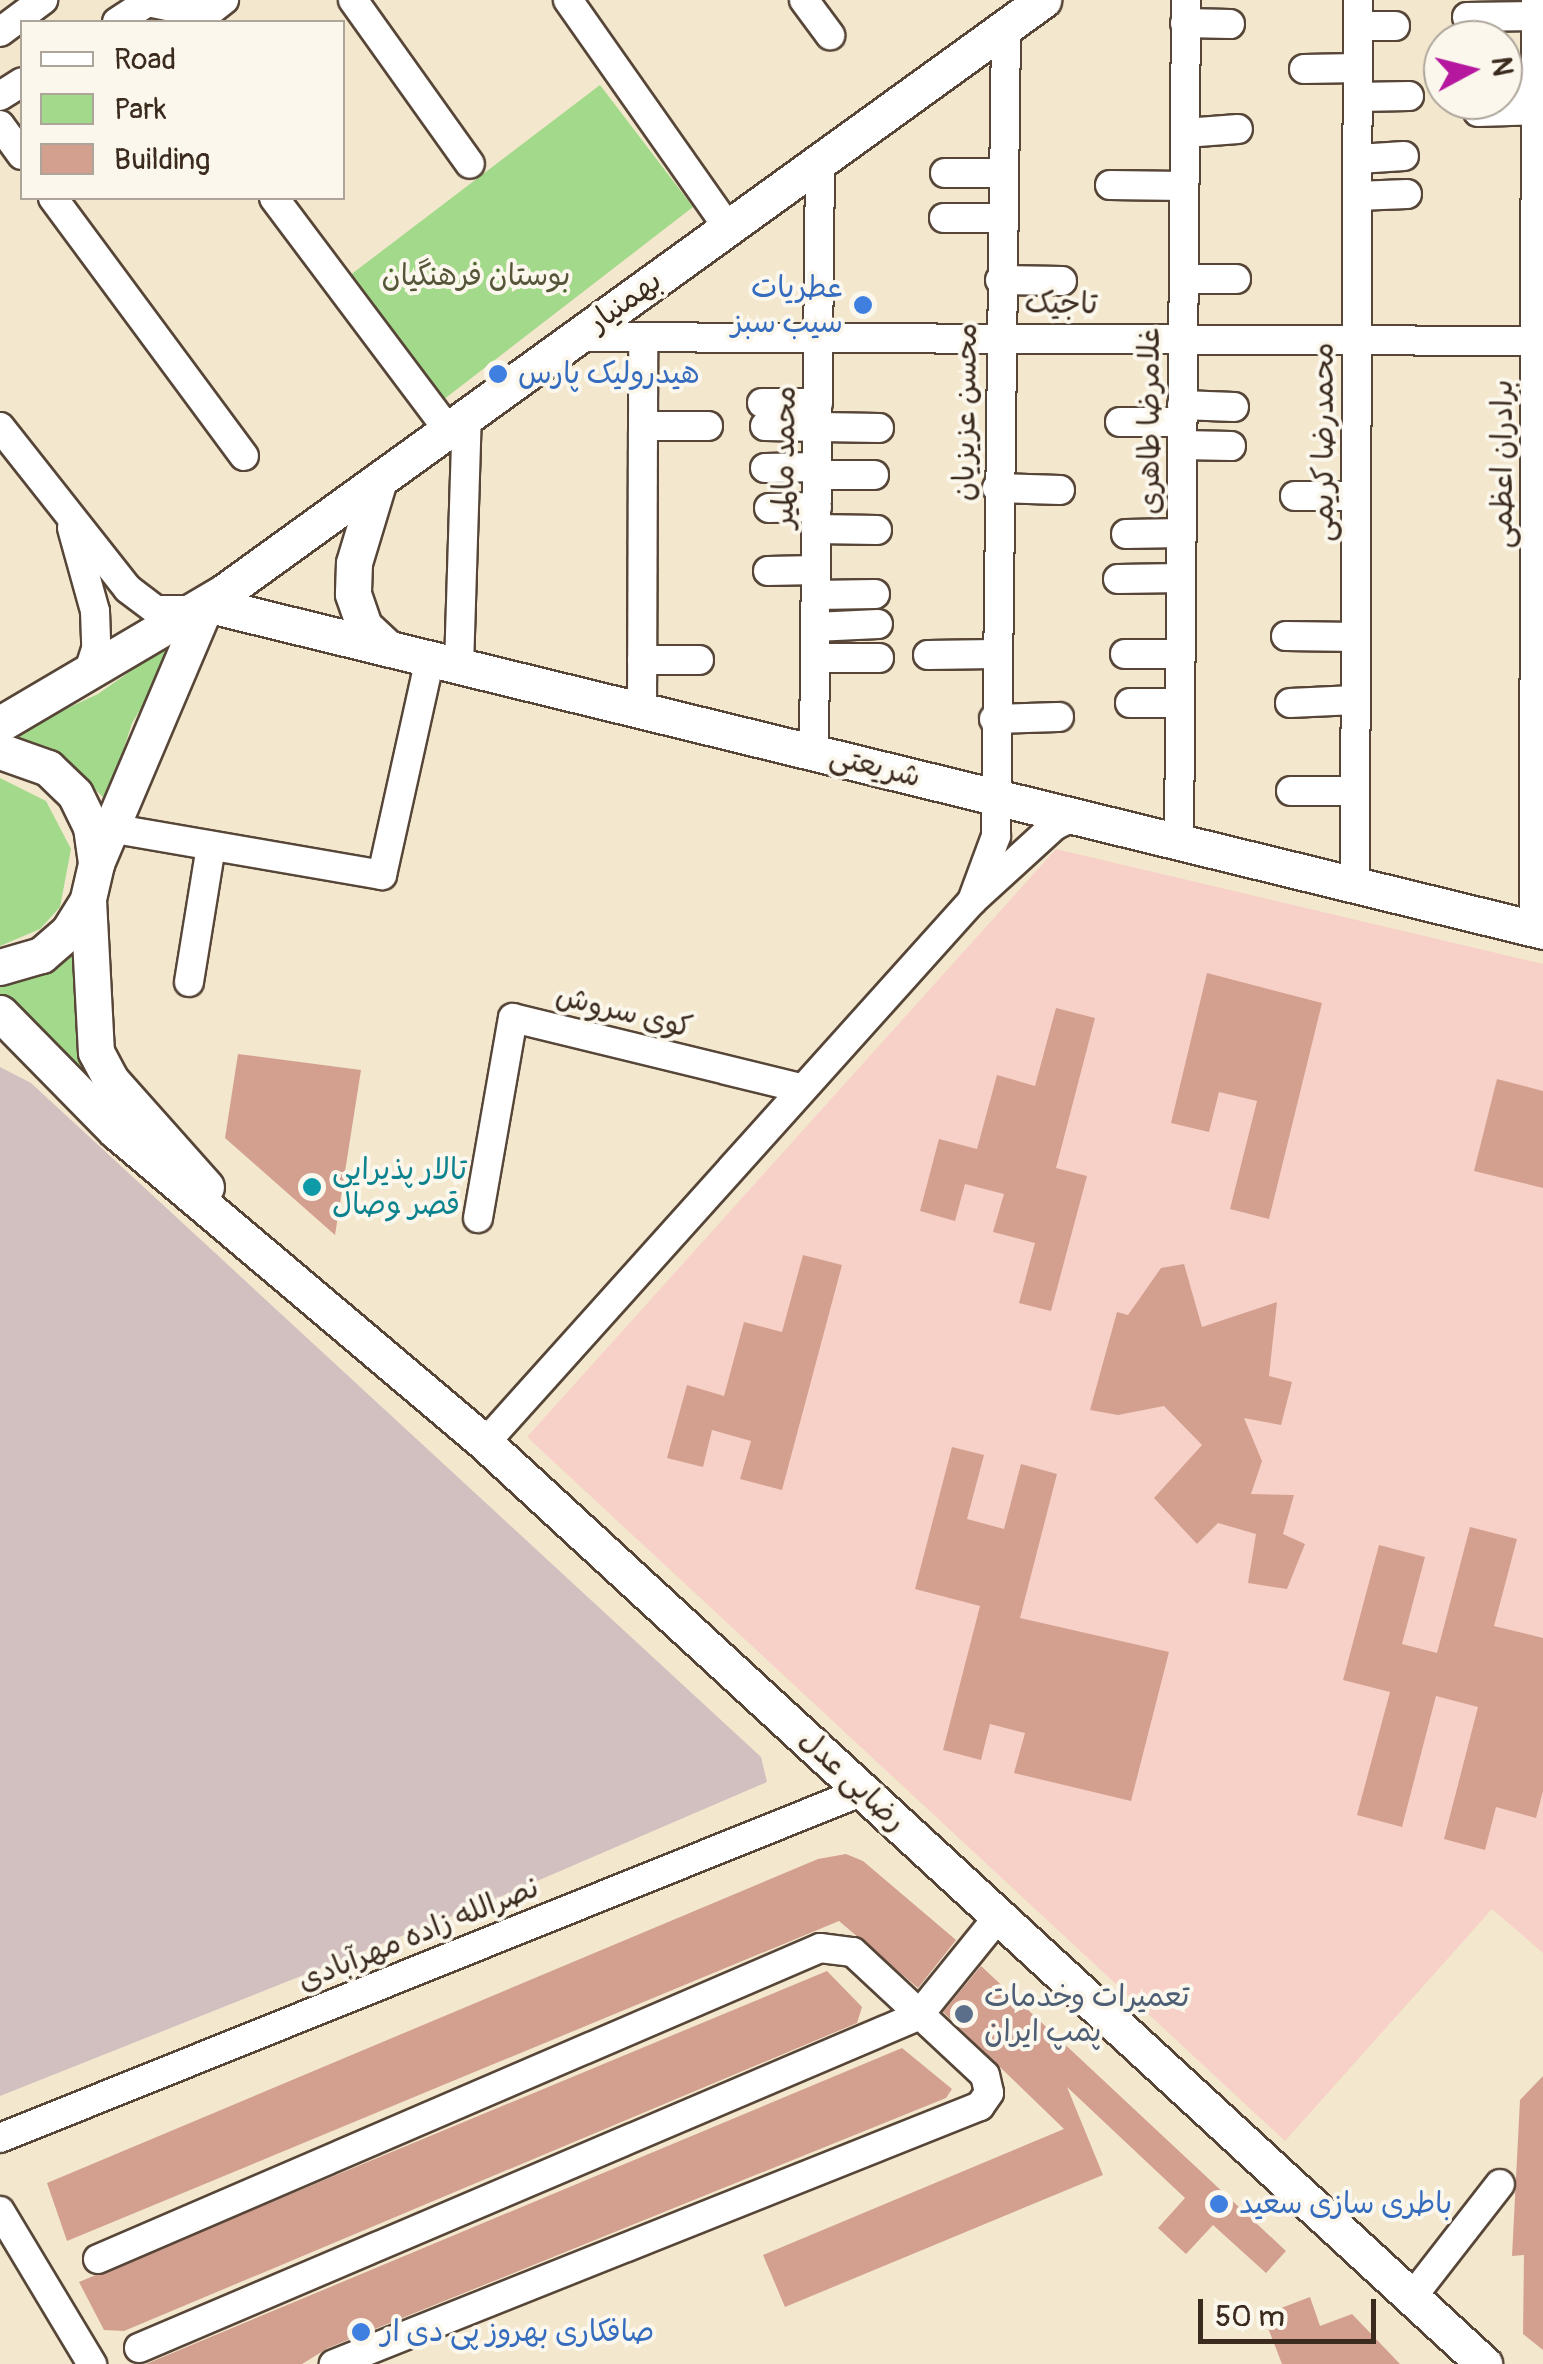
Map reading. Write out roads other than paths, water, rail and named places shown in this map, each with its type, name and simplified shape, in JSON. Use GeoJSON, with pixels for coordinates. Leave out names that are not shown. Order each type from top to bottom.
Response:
{"type":"FeatureCollection","features":[{"type":"Feature","properties":{"kind":"main road","name":"بهمنیار"},"geometry":{"type":"LineString","coordinates":[[0,724],[208,602],[1026,9]]}},
{"type":"Feature","properties":{"kind":"main road"},"geometry":{"type":"LineString","coordinates":[[376,637],[354,594],[354,563],[380,480]]}},
{"type":"Feature","properties":{"kind":"main road"},"geometry":{"type":"LineString","coordinates":[[208,602],[110,828],[88,900],[96,1052],[111,1080],[202,1175],[213,1207]]}},
{"type":"Feature","properties":{"kind":"main road","name":"شریعتی"},"geometry":{"type":"LineString","coordinates":[[208,602],[376,637],[814,745],[994,790],[1072,816],[1179,835],[1539,923]]}},
{"type":"Feature","properties":{"kind":"main road"},"geometry":{"type":"LineString","coordinates":[[0,751],[48,768],[75,794],[92,827],[96,864]]}},
{"type":"Feature","properties":{"kind":"main road"},"geometry":{"type":"LineString","coordinates":[[0,967],[41,955],[69,931],[88,900]]}},
{"type":"Feature","properties":{"kind":"main road","name":"رضایی عدل"},"geometry":{"type":"LineString","coordinates":[[0,1014],[116,1132],[213,1207],[484,1442],[1484,2364]]}},
{"type":"Feature","properties":{"kind":"street"},"geometry":{"type":"LineString","coordinates":[[0,32],[43,0]]}},
{"type":"Feature","properties":{"kind":"street"},"geometry":{"type":"LineString","coordinates":[[131,19],[148,2],[206,14],[224,0]]}},
{"type":"Feature","properties":{"kind":"street"},"geometry":{"type":"LineString","coordinates":[[353,0],[470,164]]}},
{"type":"Feature","properties":{"kind":"street"},"geometry":{"type":"LineString","coordinates":[[568,0],[728,228]]}},
{"type":"Feature","properties":{"kind":"street"},"geometry":{"type":"LineString","coordinates":[[804,0],[830,35]]}},
{"type":"Feature","properties":{"kind":"street"},"geometry":{"type":"LineString","coordinates":[[1467,17],[1536,8]]}},
{"type":"Feature","properties":{"kind":"street","name":"برادران اعظمی"},"geometry":{"type":"LineString","coordinates":[[1536,8],[1540,46],[1539,923]]}},
{"type":"Feature","properties":{"kind":"street","name":"محسن عزیزیان"},"geometry":{"type":"LineString","coordinates":[[972,901],[994,851],[1001,173],[1026,9]]}},
{"type":"Feature","properties":{"kind":"street"},"geometry":{"type":"LineString","coordinates":[[1186,11],[1230,24]]}},
{"type":"Feature","properties":{"kind":"street","name":"غلامرضا طاهری"},"geometry":{"type":"LineString","coordinates":[[1179,835],[1186,11]]}},
{"type":"Feature","properties":{"kind":"street"},"geometry":{"type":"LineString","coordinates":[[1358,13],[1395,26]]}},
{"type":"Feature","properties":{"kind":"street","name":"محمدرضا کریمی"},"geometry":{"type":"LineString","coordinates":[[1354,878],[1358,13]]}},
{"type":"Feature","properties":{"kind":"street"},"geometry":{"type":"LineString","coordinates":[[1304,69],[1358,68]]}},
{"type":"Feature","properties":{"kind":"street"},"geometry":{"type":"LineString","coordinates":[[1358,97],[1409,96]]}},
{"type":"Feature","properties":{"kind":"street"},"geometry":{"type":"LineString","coordinates":[[0,125],[20,153]]}},
{"type":"Feature","properties":{"kind":"street"},"geometry":{"type":"LineString","coordinates":[[1184,132],[1238,129]]}},
{"type":"Feature","properties":{"kind":"street"},"geometry":{"type":"LineString","coordinates":[[1358,159],[1404,156]]}},
{"type":"Feature","properties":{"kind":"street","name":"محمد مالمیر"},"geometry":{"type":"LineString","coordinates":[[814,745],[820,162]]}},
{"type":"Feature","properties":{"kind":"street"},"geometry":{"type":"LineString","coordinates":[[945,173],[1001,173]]}},
{"type":"Feature","properties":{"kind":"street"},"geometry":{"type":"LineString","coordinates":[[1110,186],[1184,186]]}},
{"type":"Feature","properties":{"kind":"street"},"geometry":{"type":"LineString","coordinates":[[1357,196],[1406,194]]}},
{"type":"Feature","properties":{"kind":"street"},"geometry":{"type":"LineString","coordinates":[[55,200],[244,456]]}},
{"type":"Feature","properties":{"kind":"street"},"geometry":{"type":"LineString","coordinates":[[110,828],[382,875],[449,658],[457,423],[276,200]]}},
{"type":"Feature","properties":{"kind":"street"},"geometry":{"type":"LineString","coordinates":[[944,218],[1000,218]]}},
{"type":"Feature","properties":{"kind":"street"},"geometry":{"type":"LineString","coordinates":[[1184,279],[1236,280]]}},
{"type":"Feature","properties":{"kind":"street"},"geometry":{"type":"LineString","coordinates":[[1000,280],[1062,281]]}},
{"type":"Feature","properties":{"kind":"street"},"geometry":{"type":"LineString","coordinates":[[642,703],[644,336]]}},
{"type":"Feature","properties":{"kind":"street","name":"تاجیک"},"geometry":{"type":"LineString","coordinates":[[577,337],[1539,341]]}},
{"type":"Feature","properties":{"kind":"street"},"geometry":{"type":"LineString","coordinates":[[1120,422],[1182,424],[1234,406]]}},
{"type":"Feature","properties":{"kind":"street"},"geometry":{"type":"LineString","coordinates":[[763,415],[818,415],[878,428]]}},
{"type":"Feature","properties":{"kind":"street"},"geometry":{"type":"LineString","coordinates":[[1182,424],[1230,446]]}},
{"type":"Feature","properties":{"kind":"street"},"geometry":{"type":"LineString","coordinates":[[643,426],[708,426]]}},
{"type":"Feature","properties":{"kind":"street"},"geometry":{"type":"LineString","coordinates":[[0,427],[70,522],[128,589],[156,610],[208,602]]}},
{"type":"Feature","properties":{"kind":"street"},"geometry":{"type":"LineString","coordinates":[[766,468],[874,475]]}},
{"type":"Feature","properties":{"kind":"street"},"geometry":{"type":"LineString","coordinates":[[997,488],[1060,490]]}},
{"type":"Feature","properties":{"kind":"street"},"geometry":{"type":"LineString","coordinates":[[1295,496],[1356,496]]}},
{"type":"Feature","properties":{"kind":"street"},"geometry":{"type":"LineString","coordinates":[[769,508],[877,530]]}},
{"type":"Feature","properties":{"kind":"street"},"geometry":{"type":"LineString","coordinates":[[70,522],[94,611],[96,649],[88,673]]}},
{"type":"Feature","properties":{"kind":"street"},"geometry":{"type":"LineString","coordinates":[[1126,534],[1182,533]]}},
{"type":"Feature","properties":{"kind":"street"},"geometry":{"type":"LineString","coordinates":[[768,570],[875,594]]}},
{"type":"Feature","properties":{"kind":"street"},"geometry":{"type":"LineString","coordinates":[[1118,578],[1181,578]]}},
{"type":"Feature","properties":{"kind":"street"},"geometry":{"type":"LineString","coordinates":[[816,626],[878,624]]}},
{"type":"Feature","properties":{"kind":"street"},"geometry":{"type":"LineString","coordinates":[[1286,636],[1356,637]]}},
{"type":"Feature","properties":{"kind":"street"},"geometry":{"type":"LineString","coordinates":[[1126,647],[1181,647]]}},
{"type":"Feature","properties":{"kind":"street"},"geometry":{"type":"LineString","coordinates":[[928,655],[995,654]]}},
{"type":"Feature","properties":{"kind":"street"},"geometry":{"type":"LineString","coordinates":[[815,658],[880,658]]}},
{"type":"Feature","properties":{"kind":"street"},"geometry":{"type":"LineString","coordinates":[[642,660],[698,660]]}},
{"type":"Feature","properties":{"kind":"street"},"geometry":{"type":"LineString","coordinates":[[1290,703],[1355,700]]}},
{"type":"Feature","properties":{"kind":"street"},"geometry":{"type":"LineString","coordinates":[[1130,703],[1180,702]]}},
{"type":"Feature","properties":{"kind":"street"},"geometry":{"type":"LineString","coordinates":[[994,719],[1059,718]]}},
{"type":"Feature","properties":{"kind":"street"},"geometry":{"type":"LineString","coordinates":[[994,790],[1179,835]]}},
{"type":"Feature","properties":{"kind":"street"},"geometry":{"type":"LineString","coordinates":[[1291,791],[1355,791]]}},
{"type":"Feature","properties":{"kind":"street"},"geometry":{"type":"LineString","coordinates":[[484,1442],[972,901],[1054,826],[1072,816]]}},
{"type":"Feature","properties":{"kind":"street"},"geometry":{"type":"LineString","coordinates":[[189,982],[211,846]]}},
{"type":"Feature","properties":{"kind":"street","name":"کوی سروش"},"geometry":{"type":"LineString","coordinates":[[478,1218],[512,1018],[802,1088]]}},
{"type":"Feature","properties":{"kind":"street","name":"نصرالله زاده مهرآبادی"},"geometry":{"type":"LineString","coordinates":[[0,2138],[863,1791]]}},
{"type":"Feature","properties":{"kind":"street"},"geometry":{"type":"LineString","coordinates":[[140,2348],[918,2016],[999,1916]]}},
{"type":"Feature","properties":{"kind":"street"},"geometry":{"type":"LineString","coordinates":[[98,2258],[820,1948],[853,1952],[985,2075],[989,2093],[980,2106],[334,2364]]}},
{"type":"Feature","properties":{"kind":"street"},"geometry":{"type":"LineString","coordinates":[[1412,2298],[1500,2184]]}},
{"type":"Feature","properties":{"kind":"street"},"geometry":{"type":"LineString","coordinates":[[0,2211],[92,2364]]}},
{"type":"Feature","properties":{"kind":"place","name":"عطریات سیب سبز"},"geometry":{"type":"Point","coordinates":[863,305]}},
{"type":"Feature","properties":{"kind":"place","name":"هیدرولیک پارس"},"geometry":{"type":"Point","coordinates":[498,374]}},
{"type":"Feature","properties":{"kind":"place","name":"تالار پذیرایی قصر وصال"},"geometry":{"type":"Point","coordinates":[312,1187]}},
{"type":"Feature","properties":{"kind":"place","name":"تعمیرات وخدمات پمپ ایران"},"geometry":{"type":"Point","coordinates":[964,2014]}},
{"type":"Feature","properties":{"kind":"place","name":"باطری سازی سعید"},"geometry":{"type":"Point","coordinates":[1219,2204]}},
{"type":"Feature","properties":{"kind":"place","name":"صافکاری بهروز پی دی ار"},"geometry":{"type":"Point","coordinates":[361,2332]}},
{"type":"Feature","properties":{"kind":"park label","name":"بوستان فرهنگیان"},"geometry":{"type":"Point","coordinates":[476,276]}}]}
